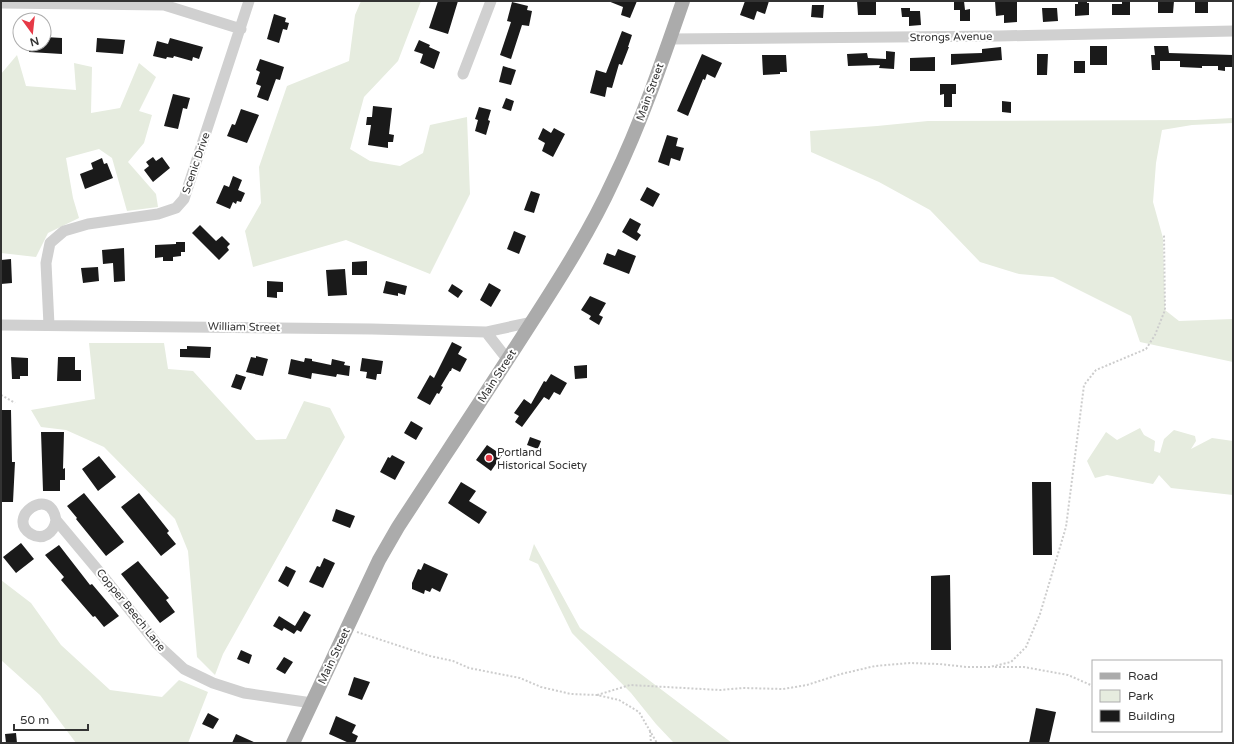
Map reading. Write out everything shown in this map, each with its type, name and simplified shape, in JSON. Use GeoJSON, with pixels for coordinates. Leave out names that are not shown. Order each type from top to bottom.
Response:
{"type":"FeatureCollection","features":[{"type":"Feature","properties":{"kind":"main road","name":"Main Street"},"geometry":{"type":"LineString","coordinates":[[293,743],[379,560],[398,527],[508,360],[565,270],[613,182],[637,128],[683,1]]}},
{"type":"Feature","properties":{"kind":"street","name":"Scenic Drive"},"geometry":{"type":"LineString","coordinates":[[49,325],[46,263],[50,243],[64,231],[88,224],[158,214],[176,208],[184,199],[249,1]]}},
{"type":"Feature","properties":{"kind":"street"},"geometry":{"type":"LineString","coordinates":[[463,74],[491,1]]}},
{"type":"Feature","properties":{"kind":"street"},"geometry":{"type":"LineString","coordinates":[[1,3],[164,3],[241,29]]}},
{"type":"Feature","properties":{"kind":"street","name":"Strongs Avenue"},"geometry":{"type":"LineString","coordinates":[[670,39],[999,36],[1233,31]]}},
{"type":"Feature","properties":{"kind":"street","name":"William Street"},"geometry":{"type":"LineString","coordinates":[[1,324],[486,332],[532,322]]}},
{"type":"Feature","properties":{"kind":"street"},"geometry":{"type":"LineString","coordinates":[[486,332],[508,360]]}},
{"type":"Feature","properties":{"kind":"street","name":"Copper Beech Lane"},"geometry":{"type":"LineString","coordinates":[[56,520],[158,644],[184,669],[213,683],[244,693],[312,703]]}},
{"type":"Feature","properties":{"kind":"path"},"geometry":{"type":"LineString","coordinates":[[990,667],[1011,662],[1026,647],[1040,614],[1066,527],[1084,385],[1096,370],[1146,349],[1155,335],[1165,310],[1164,234]]}},
{"type":"Feature","properties":{"kind":"path"},"geometry":{"type":"LineString","coordinates":[[1,395],[15,403]]}},
{"type":"Feature","properties":{"kind":"path"},"geometry":{"type":"LineString","coordinates":[[347,628],[430,656],[453,661],[469,668],[520,678],[541,687],[571,694],[597,695],[619,700],[639,712],[657,743]]}},
{"type":"Feature","properties":{"kind":"path"},"geometry":{"type":"LineString","coordinates":[[597,695],[630,685],[720,690],[744,688],[783,689],[806,685],[841,674],[875,666],[910,664],[939,664],[967,667],[1024,667],[1068,674],[1092,686]]}},
{"type":"Feature","properties":{"kind":"path"},"geometry":{"type":"LineString","coordinates":[[649,728],[651,743]]}},
{"type":"Feature","properties":{"kind":"green space"},"geometry":{"type":"Polygon","coordinates":[[[361,1],[421,1],[398,61],[364,97],[350,149],[370,161],[400,166],[423,153],[430,125],[467,117],[470,194],[430,274],[346,240],[253,267],[245,231],[261,203],[259,167],[287,86],[349,61],[355,15],[361,1]]]}},
{"type":"Feature","properties":{"kind":"green space"},"geometry":{"type":"Polygon","coordinates":[[[17,55],[26,86],[76,90],[74,63],[92,67],[91,113],[120,108],[139,63],[156,77],[139,111],[152,115],[144,143],[128,162],[156,194],[158,207],[127,211],[112,158],[99,149],[66,158],[73,198],[79,218],[48,233],[36,257],[1,253],[1,74],[17,55]]]}},
{"type":"Feature","properties":{"kind":"green space"},"geometry":{"type":"Polygon","coordinates":[[[1233,118],[1233,123],[1192,125],[1162,130],[1156,163],[1153,202],[1163,238],[1165,310],[1179,321],[1233,319],[1233,362],[1140,342],[1131,316],[1053,277],[1019,274],[980,262],[930,210],[879,182],[811,152],[810,131],[928,121],[1195,120],[1233,118]]]}},
{"type":"Feature","properties":{"kind":"green space"},"geometry":{"type":"Polygon","coordinates":[[[89,343],[164,343],[168,369],[193,371],[256,440],[286,439],[304,401],[330,408],[345,437],[223,654],[215,675],[197,657],[188,551],[175,519],[104,447],[66,430],[41,427],[31,410],[95,399],[89,343]]]}},
{"type":"Feature","properties":{"kind":"green space"},"geometry":{"type":"Polygon","coordinates":[[[1140,428],[1144,435],[1155,441],[1154,451],[1160,453],[1164,439],[1174,430],[1195,436],[1196,441],[1191,449],[1212,438],[1233,441],[1233,495],[1171,488],[1159,475],[1153,484],[1107,475],[1095,478],[1087,461],[1106,432],[1117,440],[1140,428]]]}},
{"type":"Feature","properties":{"kind":"green space"},"geometry":{"type":"Polygon","coordinates":[[[534,544],[580,628],[732,743],[673,742],[631,693],[572,633],[538,564],[529,560],[534,544]]]}},
{"type":"Feature","properties":{"kind":"green space"},"geometry":{"type":"Polygon","coordinates":[[[1,580],[31,603],[61,645],[110,690],[162,697],[179,680],[208,692],[188,743],[76,743],[40,695],[1,660],[1,580]]]}},
{"type":"Feature","properties":{"kind":"building"},"geometry":{"type":"Polygon","coordinates":[[[438,1],[458,1],[448,34],[429,28],[438,1]]]}},
{"type":"Feature","properties":{"kind":"building"},"geometry":{"type":"Polygon","coordinates":[[[608,1],[637,1],[630,18],[621,15],[623,7],[608,1]]]}},
{"type":"Feature","properties":{"kind":"building"},"geometry":{"type":"Polygon","coordinates":[[[745,1],[769,1],[765,14],[757,11],[754,20],[740,15],[745,1]]]}},
{"type":"Feature","properties":{"kind":"building"},"geometry":{"type":"Polygon","coordinates":[[[857,1],[876,1],[876,15],[858,15],[857,1]]]}},
{"type":"Feature","properties":{"kind":"building"},"geometry":{"type":"Polygon","coordinates":[[[954,1],[964,1],[965,10],[970,9],[970,21],[960,21],[960,10],[954,10],[954,1]]]}},
{"type":"Feature","properties":{"kind":"building"},"geometry":{"type":"Polygon","coordinates":[[[995,1],[1017,1],[1017,22],[1004,23],[1004,15],[996,16],[995,1]]]}},
{"type":"Feature","properties":{"kind":"building"},"geometry":{"type":"Polygon","coordinates":[[[1078,1],[1087,1],[1087,3],[1089,3],[1089,15],[1075,16],[1075,4],[1078,4],[1078,1]]]}},
{"type":"Feature","properties":{"kind":"building"},"geometry":{"type":"Polygon","coordinates":[[[1122,1],[1130,1],[1130,15],[1112,15],[1112,4],[1122,4],[1122,1]]]}},
{"type":"Feature","properties":{"kind":"building"},"geometry":{"type":"Polygon","coordinates":[[[1158,1],[1174,1],[1173,13],[1158,13],[1158,1]]]}},
{"type":"Feature","properties":{"kind":"building"},"geometry":{"type":"Polygon","coordinates":[[[1195,1],[1208,1],[1208,13],[1195,13],[1195,1]]]}},
{"type":"Feature","properties":{"kind":"building"},"geometry":{"type":"Polygon","coordinates":[[[512,2],[528,6],[527,10],[532,11],[529,26],[522,25],[511,59],[500,55],[511,22],[507,21],[512,2]]]}},
{"type":"Feature","properties":{"kind":"building"},"geometry":{"type":"Polygon","coordinates":[[[812,5],[824,5],[823,18],[811,17],[812,5]]]}},
{"type":"Feature","properties":{"kind":"building"},"geometry":{"type":"Polygon","coordinates":[[[901,8],[910,8],[910,11],[920,11],[921,25],[909,26],[909,17],[902,17],[901,8]]]}},
{"type":"Feature","properties":{"kind":"building"},"geometry":{"type":"Polygon","coordinates":[[[1042,8],[1057,8],[1058,21],[1043,22],[1042,8]]]}},
{"type":"Feature","properties":{"kind":"building"},"geometry":{"type":"Polygon","coordinates":[[[274,14],[286,18],[285,22],[289,23],[287,30],[283,29],[279,43],[267,39],[274,14]]]}},
{"type":"Feature","properties":{"kind":"building"},"geometry":{"type":"Polygon","coordinates":[[[622,31],[632,35],[622,65],[619,64],[612,88],[607,87],[605,97],[590,93],[596,70],[606,73],[622,31]]]}},
{"type":"Feature","properties":{"kind":"building"},"geometry":{"type":"Polygon","coordinates":[[[52,37],[62,38],[62,54],[29,52],[52,52],[52,37]]]}},
{"type":"Feature","properties":{"kind":"building"},"geometry":{"type":"Polygon","coordinates":[[[97,38],[125,40],[123,54],[96,52],[97,38]]]}},
{"type":"Feature","properties":{"kind":"building"},"geometry":{"type":"Polygon","coordinates":[[[170,38],[203,47],[199,59],[193,57],[192,61],[174,56],[173,58],[167,57],[166,59],[153,56],[157,41],[168,44],[170,38]]]}},
{"type":"Feature","properties":{"kind":"building"},"geometry":{"type":"Polygon","coordinates":[[[419,40],[440,52],[434,69],[420,63],[423,54],[414,51],[419,40]]]}},
{"type":"Feature","properties":{"kind":"building"},"geometry":{"type":"Polygon","coordinates":[[[1090,46],[1107,46],[1107,65],[1090,65],[1090,46]]]}},
{"type":"Feature","properties":{"kind":"building"},"geometry":{"type":"Polygon","coordinates":[[[1154,46],[1168,46],[1169,53],[1233,55],[1233,67],[1225,67],[1225,71],[1218,70],[1218,66],[1202,66],[1202,68],[1180,67],[1180,61],[1160,61],[1160,70],[1152,70],[1151,55],[1155,55],[1154,46]]]}},
{"type":"Feature","properties":{"kind":"building"},"geometry":{"type":"Polygon","coordinates":[[[1001,47],[1002,60],[951,65],[951,54],[982,53],[982,49],[1001,47]]]}},
{"type":"Feature","properties":{"kind":"building"},"geometry":{"type":"Polygon","coordinates":[[[886,51],[895,52],[894,69],[879,68],[880,65],[848,66],[847,54],[867,53],[868,58],[886,59],[886,51]]]}},
{"type":"Feature","properties":{"kind":"building"},"geometry":{"type":"Polygon","coordinates":[[[702,54],[722,63],[715,78],[707,74],[705,80],[703,79],[688,116],[677,111],[702,54]]]}},
{"type":"Feature","properties":{"kind":"building"},"geometry":{"type":"Polygon","coordinates":[[[1037,54],[1048,54],[1047,75],[1037,75],[1037,54]]]}},
{"type":"Feature","properties":{"kind":"building"},"geometry":{"type":"Polygon","coordinates":[[[762,55],[786,55],[787,72],[763,75],[762,55]]]}},
{"type":"Feature","properties":{"kind":"building"},"geometry":{"type":"Polygon","coordinates":[[[935,57],[935,71],[910,71],[910,58],[935,57]]]}},
{"type":"Feature","properties":{"kind":"building"},"geometry":{"type":"Polygon","coordinates":[[[260,59],[284,67],[280,80],[276,79],[268,101],[257,97],[261,86],[256,84],[260,72],[256,70],[260,59]]]}},
{"type":"Feature","properties":{"kind":"building"},"geometry":{"type":"Polygon","coordinates":[[[1074,61],[1085,61],[1085,73],[1074,73],[1074,61]]]}},
{"type":"Feature","properties":{"kind":"building"},"geometry":{"type":"Polygon","coordinates":[[[503,66],[516,70],[511,85],[499,82],[503,66]]]}},
{"type":"Feature","properties":{"kind":"building"},"geometry":{"type":"Polygon","coordinates":[[[940,84],[956,84],[956,94],[952,94],[952,107],[944,107],[944,94],[940,95],[940,84]]]}},
{"type":"Feature","properties":{"kind":"building"},"geometry":{"type":"Polygon","coordinates":[[[173,94],[190,98],[187,109],[183,108],[178,129],[164,126],[173,94]]]}},
{"type":"Feature","properties":{"kind":"building"},"geometry":{"type":"Polygon","coordinates":[[[506,98],[514,101],[511,111],[502,108],[506,98]]]}},
{"type":"Feature","properties":{"kind":"building"},"geometry":{"type":"Polygon","coordinates":[[[1002,101],[1011,102],[1011,113],[1002,112],[1002,101]]]}},
{"type":"Feature","properties":{"kind":"building"},"geometry":{"type":"Polygon","coordinates":[[[373,106],[392,108],[389,134],[394,135],[393,142],[388,142],[388,148],[368,145],[371,125],[366,125],[367,117],[372,117],[373,106]]]}},
{"type":"Feature","properties":{"kind":"building"},"geometry":{"type":"Polygon","coordinates":[[[479,107],[491,110],[486,135],[475,131],[478,120],[475,119],[479,107]]]}},
{"type":"Feature","properties":{"kind":"building"},"geometry":{"type":"Polygon","coordinates":[[[241,109],[259,115],[247,143],[227,136],[232,124],[235,125],[241,109]]]}},
{"type":"Feature","properties":{"kind":"building"},"geometry":{"type":"Polygon","coordinates":[[[543,128],[551,133],[554,128],[565,134],[553,157],[542,151],[545,143],[538,139],[543,128]]]}},
{"type":"Feature","properties":{"kind":"building"},"geometry":{"type":"Polygon","coordinates":[[[667,135],[678,138],[676,146],[684,148],[680,161],[671,158],[669,166],[658,162],[667,135]]]}},
{"type":"Feature","properties":{"kind":"building"},"geometry":{"type":"Polygon","coordinates":[[[153,157],[156,161],[162,157],[170,168],[153,182],[144,170],[149,166],[146,162],[153,157]]]}},
{"type":"Feature","properties":{"kind":"building"},"geometry":{"type":"Polygon","coordinates":[[[102,158],[104,164],[107,163],[113,178],[85,189],[80,174],[93,169],[91,163],[102,158]]]}},
{"type":"Feature","properties":{"kind":"building"},"geometry":{"type":"Polygon","coordinates":[[[233,176],[242,180],[238,190],[245,193],[241,202],[237,201],[236,204],[233,202],[230,209],[216,203],[224,185],[229,187],[233,176]]]}},
{"type":"Feature","properties":{"kind":"building"},"geometry":{"type":"Polygon","coordinates":[[[647,187],[660,194],[653,207],[640,200],[647,187]]]}},
{"type":"Feature","properties":{"kind":"building"},"geometry":{"type":"Polygon","coordinates":[[[531,191],[540,194],[534,213],[524,210],[531,191]]]}},
{"type":"Feature","properties":{"kind":"building"},"geometry":{"type":"Polygon","coordinates":[[[630,218],[641,224],[637,232],[641,235],[637,241],[622,232],[630,218]]]}},
{"type":"Feature","properties":{"kind":"building"},"geometry":{"type":"Polygon","coordinates":[[[200,225],[216,241],[222,236],[230,244],[227,247],[229,250],[219,260],[192,233],[200,225]]]}},
{"type":"Feature","properties":{"kind":"building"},"geometry":{"type":"Polygon","coordinates":[[[514,231],[526,236],[519,254],[507,249],[514,231]]]}},
{"type":"Feature","properties":{"kind":"building"},"geometry":{"type":"Polygon","coordinates":[[[176,242],[185,242],[185,252],[181,252],[181,256],[173,257],[173,261],[163,261],[163,257],[155,258],[155,245],[176,244],[176,242]]]}},
{"type":"Feature","properties":{"kind":"building"},"geometry":{"type":"Polygon","coordinates":[[[124,248],[125,281],[114,282],[113,263],[103,264],[102,250],[124,248]]]}},
{"type":"Feature","properties":{"kind":"building"},"geometry":{"type":"Polygon","coordinates":[[[618,249],[636,256],[629,274],[603,264],[607,253],[615,256],[618,249]]]}},
{"type":"Feature","properties":{"kind":"building"},"geometry":{"type":"Polygon","coordinates":[[[11,259],[12,283],[1,284],[1,260],[11,259]]]}},
{"type":"Feature","properties":{"kind":"building"},"geometry":{"type":"Polygon","coordinates":[[[367,261],[367,275],[352,275],[352,262],[367,261]]]}},
{"type":"Feature","properties":{"kind":"building"},"geometry":{"type":"Polygon","coordinates":[[[98,267],[99,281],[83,283],[81,268],[98,267]]]}},
{"type":"Feature","properties":{"kind":"building"},"geometry":{"type":"Polygon","coordinates":[[[345,269],[347,295],[328,296],[326,270],[345,269]]]}},
{"type":"Feature","properties":{"kind":"building"},"geometry":{"type":"Polygon","coordinates":[[[267,281],[283,282],[283,292],[277,292],[277,298],[267,297],[267,281]]]}},
{"type":"Feature","properties":{"kind":"building"},"geometry":{"type":"Polygon","coordinates":[[[386,281],[407,286],[405,295],[398,293],[398,296],[383,293],[386,281]]]}},
{"type":"Feature","properties":{"kind":"building"},"geometry":{"type":"Polygon","coordinates":[[[489,283],[501,290],[491,307],[480,300],[489,283]]]}},
{"type":"Feature","properties":{"kind":"building"},"geometry":{"type":"Polygon","coordinates":[[[452,284],[463,291],[458,298],[448,291],[452,284]]]}},
{"type":"Feature","properties":{"kind":"building"},"geometry":{"type":"Polygon","coordinates":[[[590,296],[606,303],[599,315],[603,317],[599,325],[589,319],[591,316],[581,310],[590,296]]]}},
{"type":"Feature","properties":{"kind":"building"},"geometry":{"type":"Polygon","coordinates":[[[452,342],[462,347],[458,354],[467,359],[460,372],[452,368],[441,386],[443,387],[439,394],[437,393],[430,405],[417,398],[430,375],[434,378],[452,342]]]}},
{"type":"Feature","properties":{"kind":"building"},"geometry":{"type":"Polygon","coordinates":[[[187,346],[211,347],[210,358],[180,357],[180,349],[187,349],[187,346]]]}},
{"type":"Feature","properties":{"kind":"building"},"geometry":{"type":"Polygon","coordinates":[[[256,356],[268,359],[263,376],[246,372],[251,357],[256,358],[256,356]]]}},
{"type":"Feature","properties":{"kind":"building"},"geometry":{"type":"Polygon","coordinates":[[[11,357],[28,358],[28,376],[20,376],[20,379],[12,379],[11,357]]]}},
{"type":"Feature","properties":{"kind":"building"},"geometry":{"type":"Polygon","coordinates":[[[58,357],[75,357],[75,370],[81,370],[81,381],[57,381],[58,357]]]}},
{"type":"Feature","properties":{"kind":"building"},"geometry":{"type":"Polygon","coordinates":[[[305,358],[331,365],[332,359],[345,362],[344,365],[350,366],[349,376],[337,374],[336,377],[312,373],[311,379],[288,374],[291,359],[304,362],[305,358]]]}},
{"type":"Feature","properties":{"kind":"building"},"geometry":{"type":"Polygon","coordinates":[[[362,358],[383,361],[381,374],[377,374],[376,380],[366,378],[367,372],[360,371],[362,358]]]}},
{"type":"Feature","properties":{"kind":"building"},"geometry":{"type":"Polygon","coordinates":[[[587,365],[587,378],[575,379],[574,366],[587,365]]]}},
{"type":"Feature","properties":{"kind":"building"},"geometry":{"type":"Polygon","coordinates":[[[236,374],[246,377],[241,390],[231,387],[236,374]]]}},
{"type":"Feature","properties":{"kind":"building"},"geometry":{"type":"Polygon","coordinates":[[[551,374],[567,383],[560,395],[554,392],[549,400],[544,397],[522,427],[515,422],[519,416],[514,413],[524,399],[531,404],[544,381],[546,382],[551,374]]]}},
{"type":"Feature","properties":{"kind":"building"},"geometry":{"type":"Polygon","coordinates":[[[1,410],[11,410],[12,462],[15,462],[13,502],[1,502],[1,410]]]}},
{"type":"Feature","properties":{"kind":"building"},"geometry":{"type":"Polygon","coordinates":[[[411,421],[423,428],[416,440],[404,433],[411,421]]]}},
{"type":"Feature","properties":{"kind":"building"},"geometry":{"type":"Polygon","coordinates":[[[41,432],[64,432],[63,469],[65,468],[65,480],[60,480],[60,491],[43,491],[41,432]]]}},
{"type":"Feature","properties":{"kind":"building"},"geometry":{"type":"Polygon","coordinates":[[[530,437],[541,441],[538,449],[527,445],[530,437]]]}},
{"type":"Feature","properties":{"kind":"building","name":"Portland Historical Society"},"geometry":{"type":"Polygon","coordinates":[[[487,445],[502,455],[491,471],[476,460],[487,445]]]}},
{"type":"Feature","properties":{"kind":"building"},"geometry":{"type":"Polygon","coordinates":[[[392,455],[405,462],[395,480],[380,472],[388,457],[390,458],[392,455]]]}},
{"type":"Feature","properties":{"kind":"building"},"geometry":{"type":"Polygon","coordinates":[[[99,456],[116,477],[98,491],[82,469],[99,456]]]}},
{"type":"Feature","properties":{"kind":"building"},"geometry":{"type":"Polygon","coordinates":[[[461,482],[476,491],[469,501],[487,512],[479,524],[448,503],[461,482]]]}},
{"type":"Feature","properties":{"kind":"building"},"geometry":{"type":"Polygon","coordinates":[[[1032,482],[1051,482],[1052,555],[1033,555],[1032,482]]]}},
{"type":"Feature","properties":{"kind":"building"},"geometry":{"type":"Polygon","coordinates":[[[84,493],[124,542],[106,556],[67,506],[84,493]]]}},
{"type":"Feature","properties":{"kind":"building"},"geometry":{"type":"Polygon","coordinates":[[[139,493],[169,531],[167,533],[176,544],[161,556],[121,507],[139,493]]]}},
{"type":"Feature","properties":{"kind":"building"},"geometry":{"type":"Polygon","coordinates":[[[336,509],[355,516],[350,528],[332,521],[336,509]]]}},
{"type":"Feature","properties":{"kind":"building"},"geometry":{"type":"Polygon","coordinates":[[[21,543],[34,559],[16,573],[3,557],[21,543]]]}},
{"type":"Feature","properties":{"kind":"building"},"geometry":{"type":"Polygon","coordinates":[[[59,545],[90,585],[92,584],[119,616],[104,627],[95,616],[93,617],[61,580],[64,577],[45,555],[59,545]]]}},
{"type":"Feature","properties":{"kind":"building"},"geometry":{"type":"Polygon","coordinates":[[[324,558],[335,563],[323,588],[309,582],[317,566],[320,567],[324,558]]]}},
{"type":"Feature","properties":{"kind":"building"},"geometry":{"type":"Polygon","coordinates":[[[138,561],[169,598],[166,600],[175,612],[160,623],[121,574],[138,561]]]}},
{"type":"Feature","properties":{"kind":"building"},"geometry":{"type":"Polygon","coordinates":[[[424,563],[448,574],[440,592],[432,588],[430,592],[425,590],[424,594],[412,589],[412,583],[418,569],[421,570],[424,563]]]}},
{"type":"Feature","properties":{"kind":"building"},"geometry":{"type":"Polygon","coordinates":[[[286,566],[296,571],[288,587],[278,581],[286,566]]]}},
{"type":"Feature","properties":{"kind":"building"},"geometry":{"type":"Polygon","coordinates":[[[950,575],[951,650],[931,650],[931,576],[950,575]]]}},
{"type":"Feature","properties":{"kind":"building"},"geometry":{"type":"Polygon","coordinates":[[[304,611],[311,615],[301,632],[297,630],[294,634],[284,628],[282,631],[273,626],[279,616],[295,626],[304,611]]]}},
{"type":"Feature","properties":{"kind":"building"},"geometry":{"type":"Polygon","coordinates":[[[241,650],[252,655],[249,664],[237,659],[241,650]]]}},
{"type":"Feature","properties":{"kind":"building"},"geometry":{"type":"Polygon","coordinates":[[[284,657],[293,662],[285,674],[276,669],[284,657]]]}},
{"type":"Feature","properties":{"kind":"building"},"geometry":{"type":"Polygon","coordinates":[[[354,677],[370,682],[362,700],[348,695],[354,677]]]}},
{"type":"Feature","properties":{"kind":"building"},"geometry":{"type":"Polygon","coordinates":[[[1036,708],[1056,712],[1049,743],[1029,743],[1036,708]]]}},
{"type":"Feature","properties":{"kind":"building"},"geometry":{"type":"Polygon","coordinates":[[[208,713],[219,719],[213,729],[202,724],[208,713]]]}},
{"type":"Feature","properties":{"kind":"building"},"geometry":{"type":"Polygon","coordinates":[[[336,716],[356,725],[352,733],[358,736],[355,743],[349,743],[329,734],[336,716]]]}},
{"type":"Feature","properties":{"kind":"building"},"geometry":{"type":"Polygon","coordinates":[[[16,733],[17,743],[6,743],[5,734],[16,733]]]}},
{"type":"Feature","properties":{"kind":"building"},"geometry":{"type":"Polygon","coordinates":[[[236,734],[256,743],[232,743],[236,734]]]}},
{"type":"Feature","properties":{"kind":"place","name":"Portland Historical Society"},"geometry":{"type":"Point","coordinates":[489,458]}}]}
